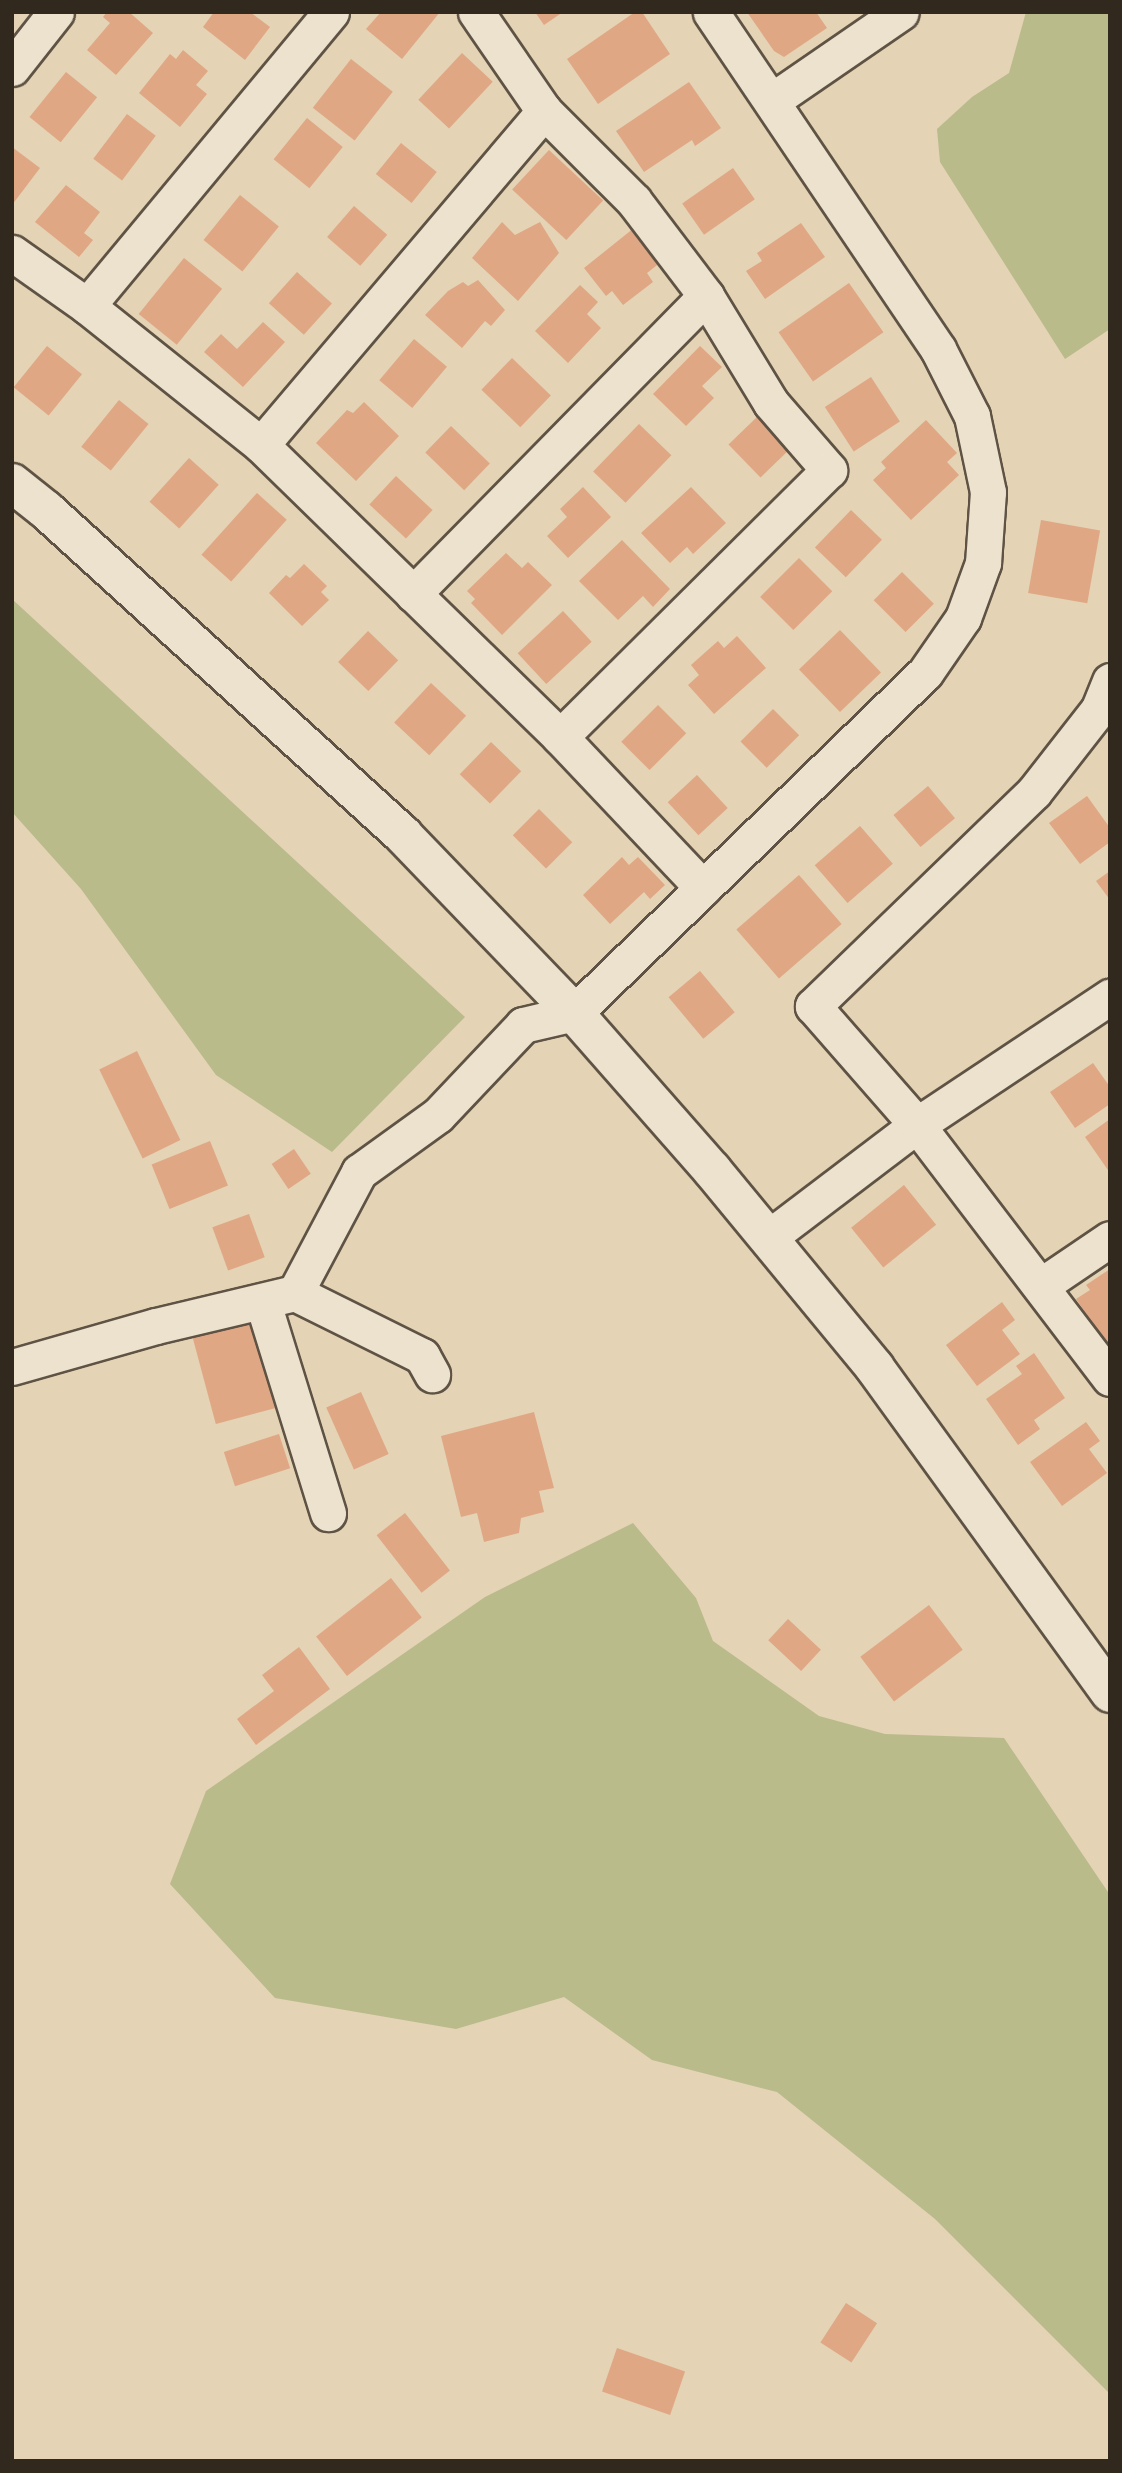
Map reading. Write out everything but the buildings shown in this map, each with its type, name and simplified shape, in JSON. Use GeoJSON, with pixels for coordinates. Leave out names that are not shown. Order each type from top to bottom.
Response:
{"type":"FeatureCollection","features":[{"type":"Feature","properties":{"kind":"street"},"geometry":{"type":"LineString","coordinates":[[12,68],[56,12]]}},
{"type":"Feature","properties":{"kind":"street"},"geometry":{"type":"LineString","coordinates":[[87,306],[331,12]]}},
{"type":"Feature","properties":{"kind":"street"},"geometry":{"type":"LineString","coordinates":[[475,12],[544,111],[634,201],[706,296],[771,403],[829,470],[560,737]]}},
{"type":"Feature","properties":{"kind":"street"},"geometry":{"type":"LineString","coordinates":[[328,1513],[279,1298],[359,1172],[438,1115],[523,1025],[574,1013],[925,673],[963,618],[983,563],[988,492],[972,416],[939,349],[711,12]]}},
{"type":"Feature","properties":{"kind":"street"},"geometry":{"type":"LineString","coordinates":[[773,100],[901,12]]}},
{"type":"Feature","properties":{"kind":"street"},"geometry":{"type":"LineString","coordinates":[[261,445],[544,111]]}},
{"type":"Feature","properties":{"kind":"street"},"geometry":{"type":"LineString","coordinates":[[12,253],[87,306],[261,445],[560,737],[704,888]]}},
{"type":"Feature","properties":{"kind":"street"},"geometry":{"type":"LineString","coordinates":[[412,594],[706,296]]}},
{"type":"Feature","properties":{"kind":"street"},"geometry":{"type":"LineString","coordinates":[[12,483],[57,519],[403,835],[574,1013],[875,1367],[1103,1669]]}},
{"type":"Feature","properties":{"kind":"street"},"geometry":{"type":"LineString","coordinates":[[1110,681],[1098,710],[1034,793],[813,1006],[917,1125],[1042,1285],[1110,1378]]}},
{"type":"Feature","properties":{"kind":"street"},"geometry":{"type":"LineString","coordinates":[[768,1238],[917,1125],[1110,997]]}},
{"type":"Feature","properties":{"kind":"street"},"geometry":{"type":"LineString","coordinates":[[1042,1285],[1110,1239]]}},
{"type":"Feature","properties":{"kind":"street"},"geometry":{"type":"LineString","coordinates":[[12,1367],[156,1326],[279,1298],[422,1356],[432,1374]]}},
{"type":"Feature","properties":{"kind":"green space"},"geometry":{"type":"Polygon","coordinates":[[[1026,12],[1110,12],[1110,329],[1065,359],[940,162],[937,129],[972,97],[1009,73],[1026,12]]]}},
{"type":"Feature","properties":{"kind":"green space"},"geometry":{"type":"Polygon","coordinates":[[[12,599],[465,1017],[332,1152],[216,1075],[81,889],[12,812],[12,599]]]}},
{"type":"Feature","properties":{"kind":"green space"},"geometry":{"type":"Polygon","coordinates":[[[633,1523],[696,1598],[713,1641],[819,1716],[885,1734],[1004,1738],[1110,1895],[1110,2394],[935,2219],[777,2092],[652,2060],[564,1997],[456,2029],[275,1998],[170,1884],[206,1791],[485,1597],[633,1523]]]}}]}
